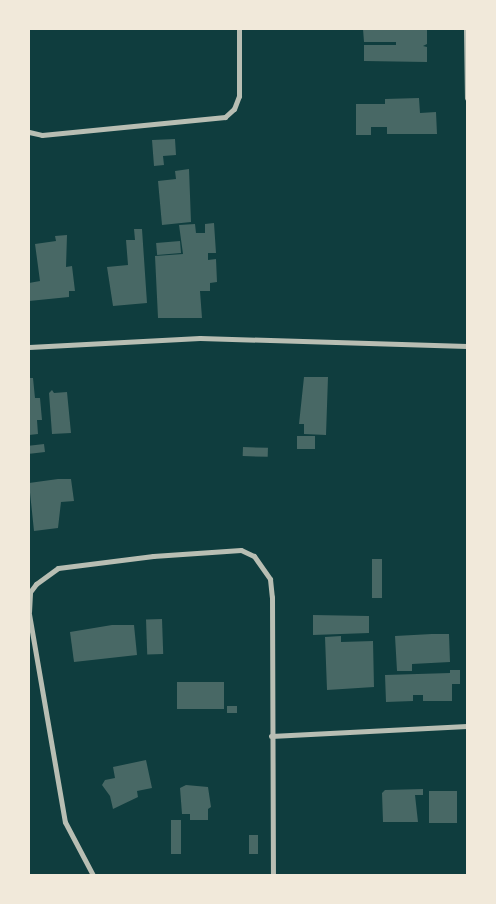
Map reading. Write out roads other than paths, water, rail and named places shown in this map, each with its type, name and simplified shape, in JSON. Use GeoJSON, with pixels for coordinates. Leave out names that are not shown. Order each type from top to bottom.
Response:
{"type":"FeatureCollection","features":[{"type":"Feature","properties":{"kind":"street"},"geometry":{"type":"LineString","coordinates":[[29,132],[42,135],[225,117],[234,109],[239,96],[239,29]]}},
{"type":"Feature","properties":{"kind":"street"},"geometry":{"type":"LineString","coordinates":[[466,29],[467,98]]}},
{"type":"Feature","properties":{"kind":"street"},"geometry":{"type":"LineString","coordinates":[[29,346],[200,338],[467,346]]}},
{"type":"Feature","properties":{"kind":"street"},"geometry":{"type":"LineString","coordinates":[[93,875],[65,822],[29,613],[30,592],[36,584],[58,568],[153,556],[241,550],[254,556],[270,579],[272,597],[273,875]]}},
{"type":"Feature","properties":{"kind":"street"},"geometry":{"type":"LineString","coordinates":[[271,736],[467,726]]}}]}
